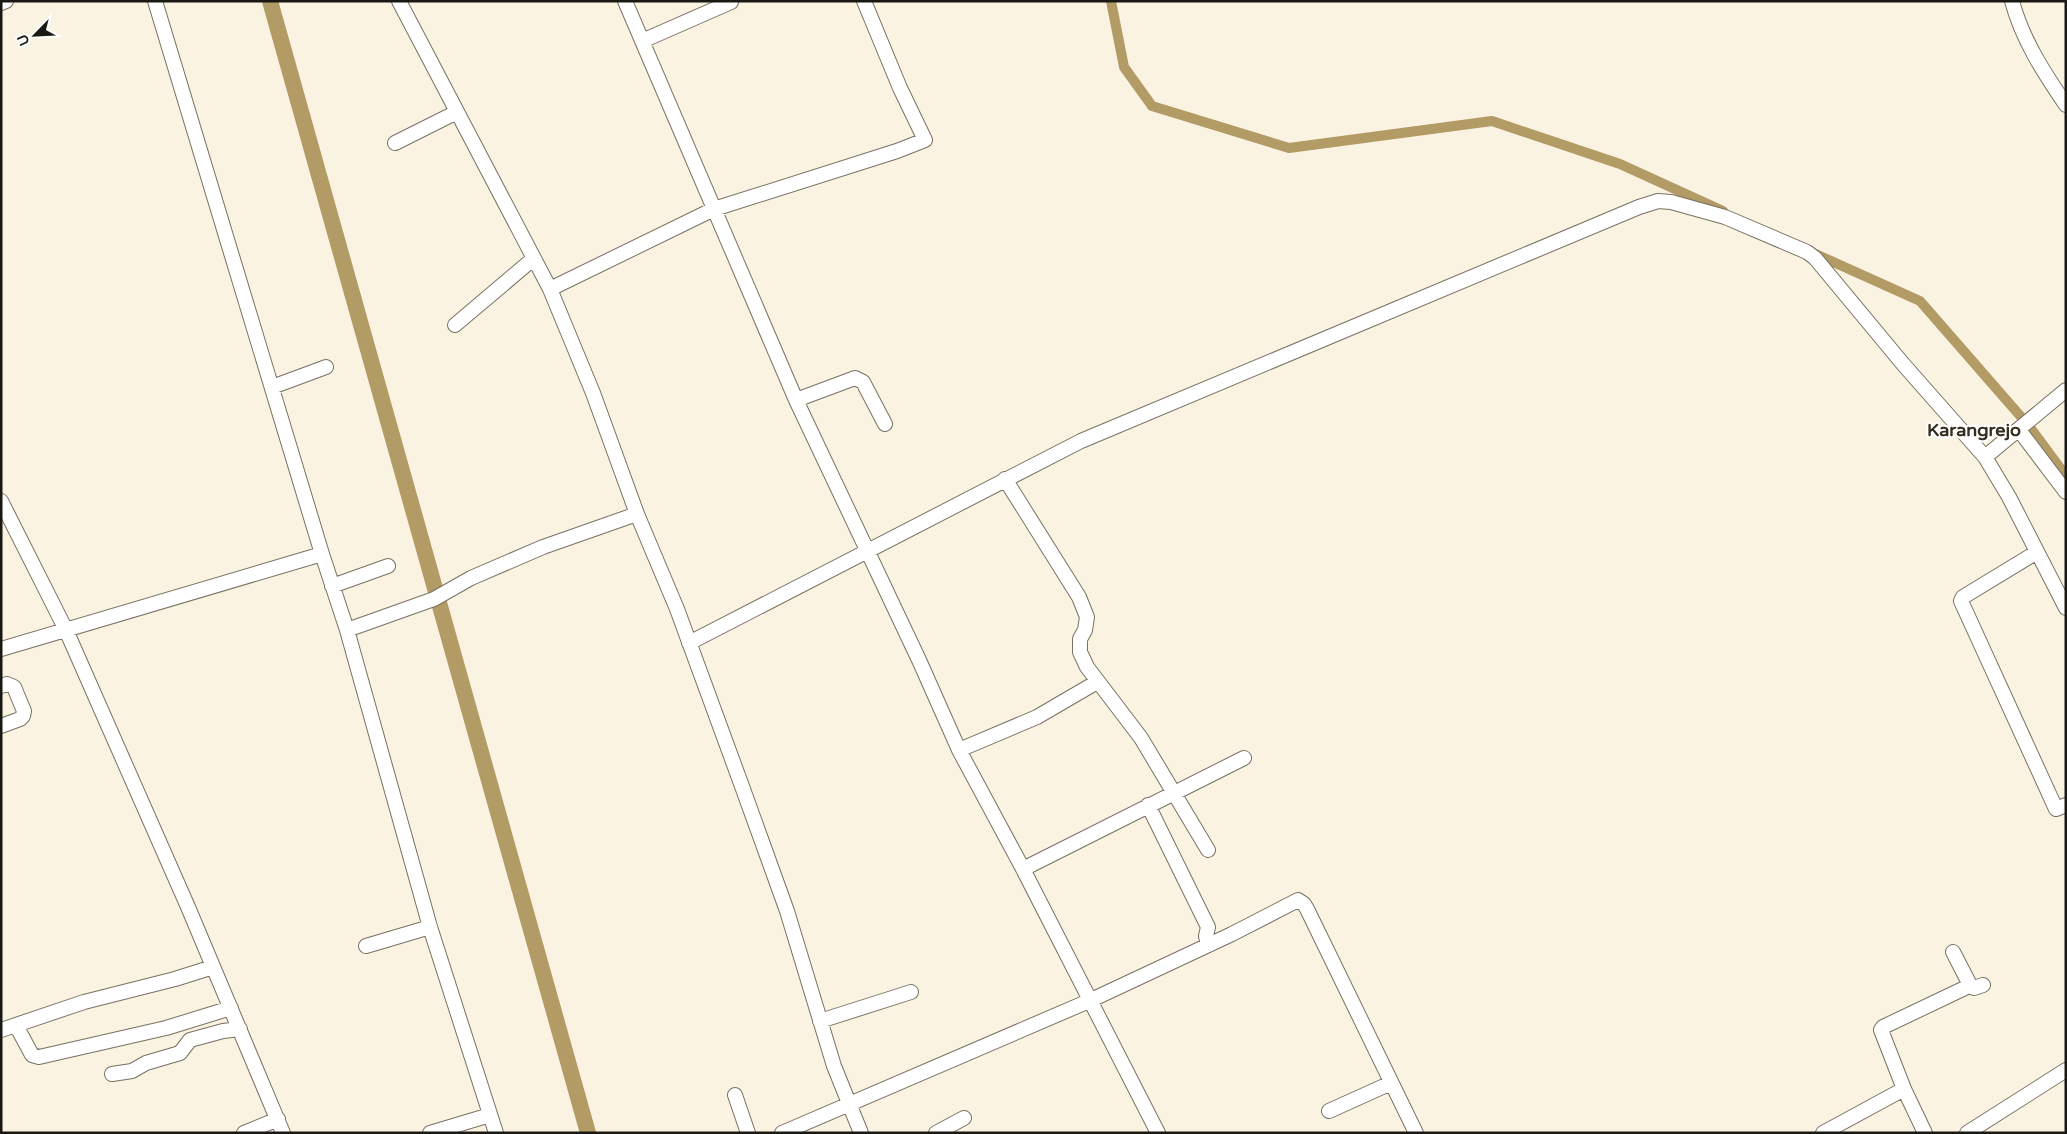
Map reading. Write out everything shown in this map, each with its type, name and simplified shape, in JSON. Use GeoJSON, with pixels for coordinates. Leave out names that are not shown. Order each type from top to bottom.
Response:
{"type":"FeatureCollection","features":[{"type":"Feature","properties":{"kind":"street"},"geometry":{"type":"LineString","coordinates":[[1,3],[6,1]]}},
{"type":"Feature","properties":{"kind":"street"},"geometry":{"type":"LineString","coordinates":[[154,1],[322,554],[347,630],[430,927],[496,1133]]}},
{"type":"Feature","properties":{"kind":"street"},"geometry":{"type":"LineString","coordinates":[[399,1],[550,289],[593,393],[689,644],[787,911],[820,1021],[849,1106],[861,1133]]}},
{"type":"Feature","properties":{"kind":"street"},"geometry":{"type":"LineString","coordinates":[[625,1],[796,400],[919,660],[959,750],[1023,869],[1158,1133]]}},
{"type":"Feature","properties":{"kind":"street"},"geometry":{"type":"LineString","coordinates":[[550,289],[714,209],[926,140],[900,88],[864,1]]}},
{"type":"Feature","properties":{"kind":"street"},"geometry":{"type":"LineString","coordinates":[[2012,1],[2016,18],[2044,74],[2066,105]]}},
{"type":"Feature","properties":{"kind":"street"},"geometry":{"type":"LineString","coordinates":[[642,41],[731,2]]}},
{"type":"Feature","properties":{"kind":"street"},"geometry":{"type":"LineString","coordinates":[[395,143],[457,112]]}},
{"type":"Feature","properties":{"kind":"street"},"geometry":{"type":"LineString","coordinates":[[689,644],[1081,441],[1658,201],[1671,202],[1725,217],[1808,252],[1815,258],[1903,364],[1985,457],[2009,496],[2066,608]]}},
{"type":"Feature","properties":{"kind":"street"},"geometry":{"type":"LineString","coordinates":[[455,325],[533,259]]}},
{"type":"Feature","properties":{"kind":"street"},"geometry":{"type":"LineString","coordinates":[[272,387],[326,368]]}},
{"type":"Feature","properties":{"kind":"street"},"geometry":{"type":"LineString","coordinates":[[796,400],[855,378],[863,382],[885,424]]}},
{"type":"Feature","properties":{"kind":"street"},"geometry":{"type":"LineString","coordinates":[[1985,457],[2066,390]]}},
{"type":"Feature","properties":{"kind":"street"},"geometry":{"type":"LineString","coordinates":[[2023,426],[2066,492]]}},
{"type":"Feature","properties":{"kind":"street"},"geometry":{"type":"LineString","coordinates":[[1005,479],[1079,597],[1087,617],[1085,630],[1080,639],[1080,652],[1087,667],[1141,738],[1208,850]]}},
{"type":"Feature","properties":{"kind":"street"},"geometry":{"type":"LineString","coordinates":[[1,502],[66,630],[231,1008],[283,1133]]}},
{"type":"Feature","properties":{"kind":"street"},"geometry":{"type":"LineString","coordinates":[[347,630],[434,599],[491,569],[543,547],[638,514]]}},
{"type":"Feature","properties":{"kind":"street"},"geometry":{"type":"LineString","coordinates":[[2037,552],[1961,600],[2056,809],[2066,804]]}},
{"type":"Feature","properties":{"kind":"street"},"geometry":{"type":"LineString","coordinates":[[1,649],[322,554]]}},
{"type":"Feature","properties":{"kind":"street"},"geometry":{"type":"LineString","coordinates":[[332,586],[388,566]]}},
{"type":"Feature","properties":{"kind":"street"},"geometry":{"type":"LineString","coordinates":[[959,750],[1037,717],[1097,682]]}},
{"type":"Feature","properties":{"kind":"street"},"geometry":{"type":"LineString","coordinates":[[1,686],[11,684],[14,687],[24,711],[20,719],[1,726]]}},
{"type":"Feature","properties":{"kind":"street"},"geometry":{"type":"LineString","coordinates":[[1023,869],[1244,758]]}},
{"type":"Feature","properties":{"kind":"street"},"geometry":{"type":"LineString","coordinates":[[1148,805],[1208,928],[1206,936],[1208,945]]}},
{"type":"Feature","properties":{"kind":"street"},"geometry":{"type":"LineString","coordinates":[[782,1133],[849,1106],[1089,1001],[1264,918],[1289,903],[1300,900],[1308,909],[1416,1133]]}},
{"type":"Feature","properties":{"kind":"street"},"geometry":{"type":"LineString","coordinates":[[366,946],[430,927]]}},
{"type":"Feature","properties":{"kind":"street"},"geometry":{"type":"LineString","coordinates":[[1953,952],[1968,985],[1974,988],[1983,985]]}},
{"type":"Feature","properties":{"kind":"street"},"geometry":{"type":"LineString","coordinates":[[7,1029],[84,1002],[213,968]]}},
{"type":"Feature","properties":{"kind":"street"},"geometry":{"type":"LineString","coordinates":[[1925,1133],[1904,1089],[1882,1029],[1968,985]]}},
{"type":"Feature","properties":{"kind":"street"},"geometry":{"type":"LineString","coordinates":[[820,1021],[911,992]]}},
{"type":"Feature","properties":{"kind":"street"},"geometry":{"type":"LineString","coordinates":[[7,1029],[18,1029],[32,1055],[39,1057],[166,1028],[231,1008]]}},
{"type":"Feature","properties":{"kind":"street"},"geometry":{"type":"LineString","coordinates":[[112,1074],[132,1071],[146,1063],[180,1053],[186,1043],[199,1037],[240,1029]]}},
{"type":"Feature","properties":{"kind":"street"},"geometry":{"type":"LineString","coordinates":[[1967,1133],[2066,1070]]}},
{"type":"Feature","properties":{"kind":"street"},"geometry":{"type":"LineString","coordinates":[[1328,1111],[1391,1084]]}},
{"type":"Feature","properties":{"kind":"street"},"geometry":{"type":"LineString","coordinates":[[1823,1133],[1904,1089]]}},
{"type":"Feature","properties":{"kind":"street"},"geometry":{"type":"LineString","coordinates":[[735,1095],[748,1133]]}},
{"type":"Feature","properties":{"kind":"street"},"geometry":{"type":"LineString","coordinates":[[430,1133],[490,1115]]}},
{"type":"Feature","properties":{"kind":"street"},"geometry":{"type":"LineString","coordinates":[[936,1133],[964,1118]]}},
{"type":"Feature","properties":{"kind":"street"},"geometry":{"type":"LineString","coordinates":[[244,1133],[278,1119]]}},
{"type":"Feature","properties":{"kind":"waterway"},"geometry":{"type":"LineString","coordinates":[[270,1],[588,1133]]}},
{"type":"Feature","properties":{"kind":"waterway"},"geometry":{"type":"LineString","coordinates":[[1111,1],[1124,67],[1152,106],[1289,148],[1492,121],[1620,164],[1723,211]]}},
{"type":"Feature","properties":{"kind":"waterway"},"geometry":{"type":"LineString","coordinates":[[1811,252],[1920,301],[2029,426],[2066,476]]}},
{"type":"Feature","properties":{"kind":"district","name":"Karangrejo"},"geometry":{"type":"Point","coordinates":[1974,430]}}]}
